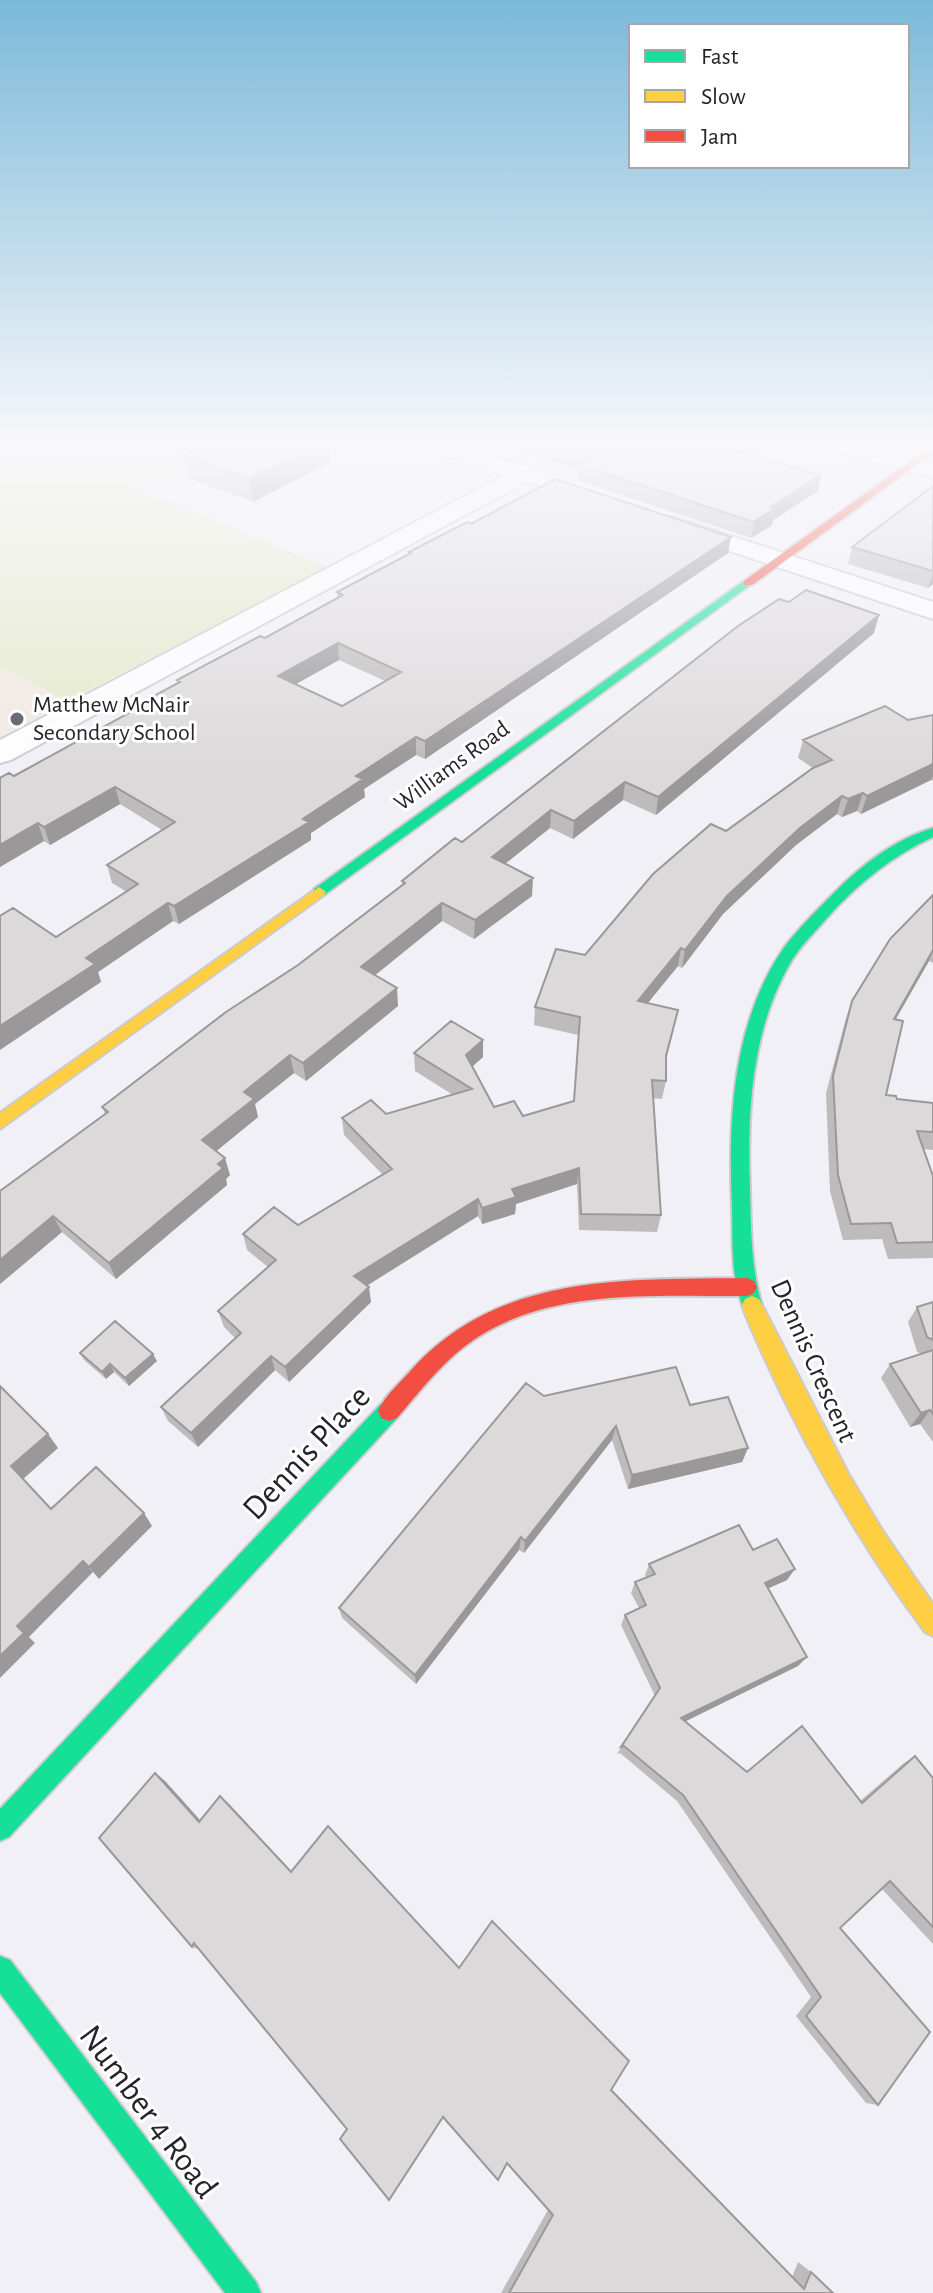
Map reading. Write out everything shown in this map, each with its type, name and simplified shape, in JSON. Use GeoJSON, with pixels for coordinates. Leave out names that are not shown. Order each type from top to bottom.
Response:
{"type":"FeatureCollection","features":[{"type":"Feature","properties":{"kind":"street"},"geometry":{"type":"LineString","coordinates":[[0,753],[374,554]]}},
{"type":"Feature","properties":{"kind":"street"},"geometry":{"type":"LineString","coordinates":[[761,554],[933,611]]}},
{"type":"Feature","properties":{"kind":"street","name":"Williams Road"},"geometry":{"type":"LineString","coordinates":[[0,1122],[788,554]]}},
{"type":"Feature","properties":{"kind":"street","name":"Dennis Crescent"},"geometry":{"type":"LineString","coordinates":[[933,832],[878,863],[841,891],[784,960],[763,1003],[750,1051],[740,1128],[740,1189],[747,1287],[834,1478],[893,1574],[933,1624]]}},
{"type":"Feature","properties":{"kind":"street","name":"Dennis Place"},"geometry":{"type":"LineString","coordinates":[[0,1828],[434,1362],[467,1333],[500,1314],[581,1293],[747,1287]]}},
{"type":"Feature","properties":{"kind":"street","name":"Number 4 Road"},"geometry":{"type":"LineString","coordinates":[[0,1970],[245,2293]]}},
{"type":"Feature","properties":{"kind":"shaded area","name":"Matthew McNair Secondary School"},"geometry":{"type":"Polygon","coordinates":[[[0,666],[68,701],[0,737],[0,666]]]}},
{"type":"Feature","properties":{"kind":"green space"},"geometry":{"type":"Polygon","coordinates":[[[0,554],[296,554],[328,567],[68,701],[0,666],[0,554]]]}},
{"type":"Feature","properties":{"kind":"building"},"geometry":{"type":"Polygon","coordinates":[[[409,554],[705,554],[425,741],[416,737],[356,776],[363,779],[303,819],[309,822],[174,906],[168,903],[86,958],[95,964],[0,1026],[0,916],[13,908],[56,937],[138,884],[107,865],[175,822],[115,787],[44,827],[38,823],[0,845],[0,778],[9,773],[14,776],[129,713],[126,711],[180,682],[177,680],[260,636],[265,638],[343,595],[337,592],[409,554]],[[338,643],[278,676],[342,706],[401,672],[338,643]]]}},
{"type":"Feature","properties":{"kind":"building"},"geometry":{"type":"Polygon","coordinates":[[[876,554],[933,554],[933,571],[876,554]]]}},
{"type":"Feature","properties":{"kind":"building"},"geometry":{"type":"Polygon","coordinates":[[[806,590],[879,615],[658,797],[625,782],[574,821],[551,810],[492,857],[533,878],[475,920],[442,903],[361,967],[397,988],[303,1063],[290,1055],[244,1092],[254,1099],[202,1140],[225,1158],[218,1164],[223,1168],[109,1263],[53,1216],[0,1260],[0,1191],[108,1112],[102,1107],[226,1012],[298,965],[405,883],[402,881],[455,838],[462,842],[738,626],[779,599],[789,602],[806,590]]]}},
{"type":"Feature","properties":{"kind":"building"},"geometry":{"type":"Polygon","coordinates":[[[885,706],[908,720],[933,715],[933,764],[867,796],[863,793],[848,799],[842,796],[801,827],[727,896],[685,950],[681,948],[638,1001],[678,1010],[666,1056],[666,1081],[652,1080],[661,1215],[581,1214],[579,1168],[512,1189],[516,1197],[482,1208],[478,1199],[354,1276],[369,1287],[285,1367],[271,1356],[191,1433],[161,1407],[241,1333],[218,1311],[276,1260],[243,1234],[274,1207],[298,1225],[392,1169],[342,1118],[371,1100],[386,1114],[472,1089],[414,1053],[451,1021],[483,1040],[466,1055],[494,1107],[514,1101],[523,1116],[574,1101],[580,1017],[535,1007],[556,949],[585,955],[653,874],[711,824],[726,831],[813,768],[832,760],[803,740],[885,706]]]}},
{"type":"Feature","properties":{"kind":"building"},"geometry":{"type":"Polygon","coordinates":[[[933,895],[933,950],[894,1019],[903,1021],[886,1095],[933,1103],[933,1132],[917,1131],[933,1176],[933,1242],[897,1243],[891,1223],[851,1224],[838,1175],[833,1076],[852,1001],[890,939],[933,895]]]}},
{"type":"Feature","properties":{"kind":"building"},"geometry":{"type":"Polygon","coordinates":[[[933,1302],[933,1340],[927,1337],[917,1307],[933,1302]]]}},
{"type":"Feature","properties":{"kind":"building"},"geometry":{"type":"Polygon","coordinates":[[[115,1321],[153,1354],[125,1378],[110,1364],[102,1372],[80,1353],[115,1321]]]}},
{"type":"Feature","properties":{"kind":"building"},"geometry":{"type":"Polygon","coordinates":[[[933,1350],[933,1414],[930,1410],[921,1413],[890,1364],[933,1350]]]}},
{"type":"Feature","properties":{"kind":"building"},"geometry":{"type":"Polygon","coordinates":[[[676,1367],[690,1405],[728,1397],[748,1448],[632,1475],[616,1426],[525,1541],[521,1537],[415,1675],[339,1608],[526,1383],[544,1396],[676,1367]]]}},
{"type":"Feature","properties":{"kind":"building"},"geometry":{"type":"Polygon","coordinates":[[[0,1386],[48,1434],[11,1466],[51,1509],[96,1467],[144,1513],[89,1567],[83,1561],[17,1626],[24,1633],[0,1656],[0,1386]]]}},
{"type":"Feature","properties":{"kind":"building"},"geometry":{"type":"Polygon","coordinates":[[[739,1525],[753,1550],[777,1539],[795,1569],[765,1583],[807,1657],[681,1718],[747,1772],[802,1726],[862,1803],[915,1756],[933,1778],[933,1927],[890,1881],[840,1928],[930,2032],[878,2105],[806,2016],[821,1997],[683,1795],[624,1746],[621,1747],[660,1688],[625,1615],[646,1605],[635,1582],[655,1574],[649,1564],[739,1525]]]}},
{"type":"Feature","properties":{"kind":"building"},"geometry":{"type":"Polygon","coordinates":[[[155,1773],[199,1822],[220,1796],[291,1872],[328,1826],[459,1968],[492,1921],[629,2061],[611,2090],[804,2289],[811,2272],[833,2293],[509,2293],[553,2215],[507,2163],[498,2180],[443,2117],[389,2200],[340,2139],[347,2129],[194,1943],[192,1947],[99,1838],[155,1773]]]}},
{"type":"Feature","properties":{"kind":"traffic: fast"},"geometry":{"type":"LineString","coordinates":[[319,892],[748,583]]}},
{"type":"Feature","properties":{"kind":"traffic: fast"},"geometry":{"type":"LineString","coordinates":[[752,1305],[743,1254],[740,1140],[750,1048],[770,989],[791,950],[843,892],[870,868],[900,848],[933,832]]}},
{"type":"Feature","properties":{"kind":"traffic: fast"},"geometry":{"type":"LineString","coordinates":[[0,1828],[389,1411]]}},
{"type":"Feature","properties":{"kind":"traffic: fast"},"geometry":{"type":"LineString","coordinates":[[0,1970],[245,2293]]}},
{"type":"Feature","properties":{"kind":"traffic: slow"},"geometry":{"type":"LineString","coordinates":[[0,1122],[319,892]]}},
{"type":"Feature","properties":{"kind":"traffic: slow"},"geometry":{"type":"LineString","coordinates":[[752,1305],[841,1483],[875,1541],[933,1624]]}},
{"type":"Feature","properties":{"kind":"traffic: jam"},"geometry":{"type":"LineString","coordinates":[[748,583],[788,554]]}},
{"type":"Feature","properties":{"kind":"traffic: jam"},"geometry":{"type":"LineString","coordinates":[[389,1411],[435,1359],[456,1341],[498,1316],[532,1304],[567,1296],[639,1288],[747,1287]]}},
{"type":"Feature","properties":{"kind":"place","name":"Matthew McNair Secondary School"},"geometry":{"type":"Point","coordinates":[17,719]}}]}
